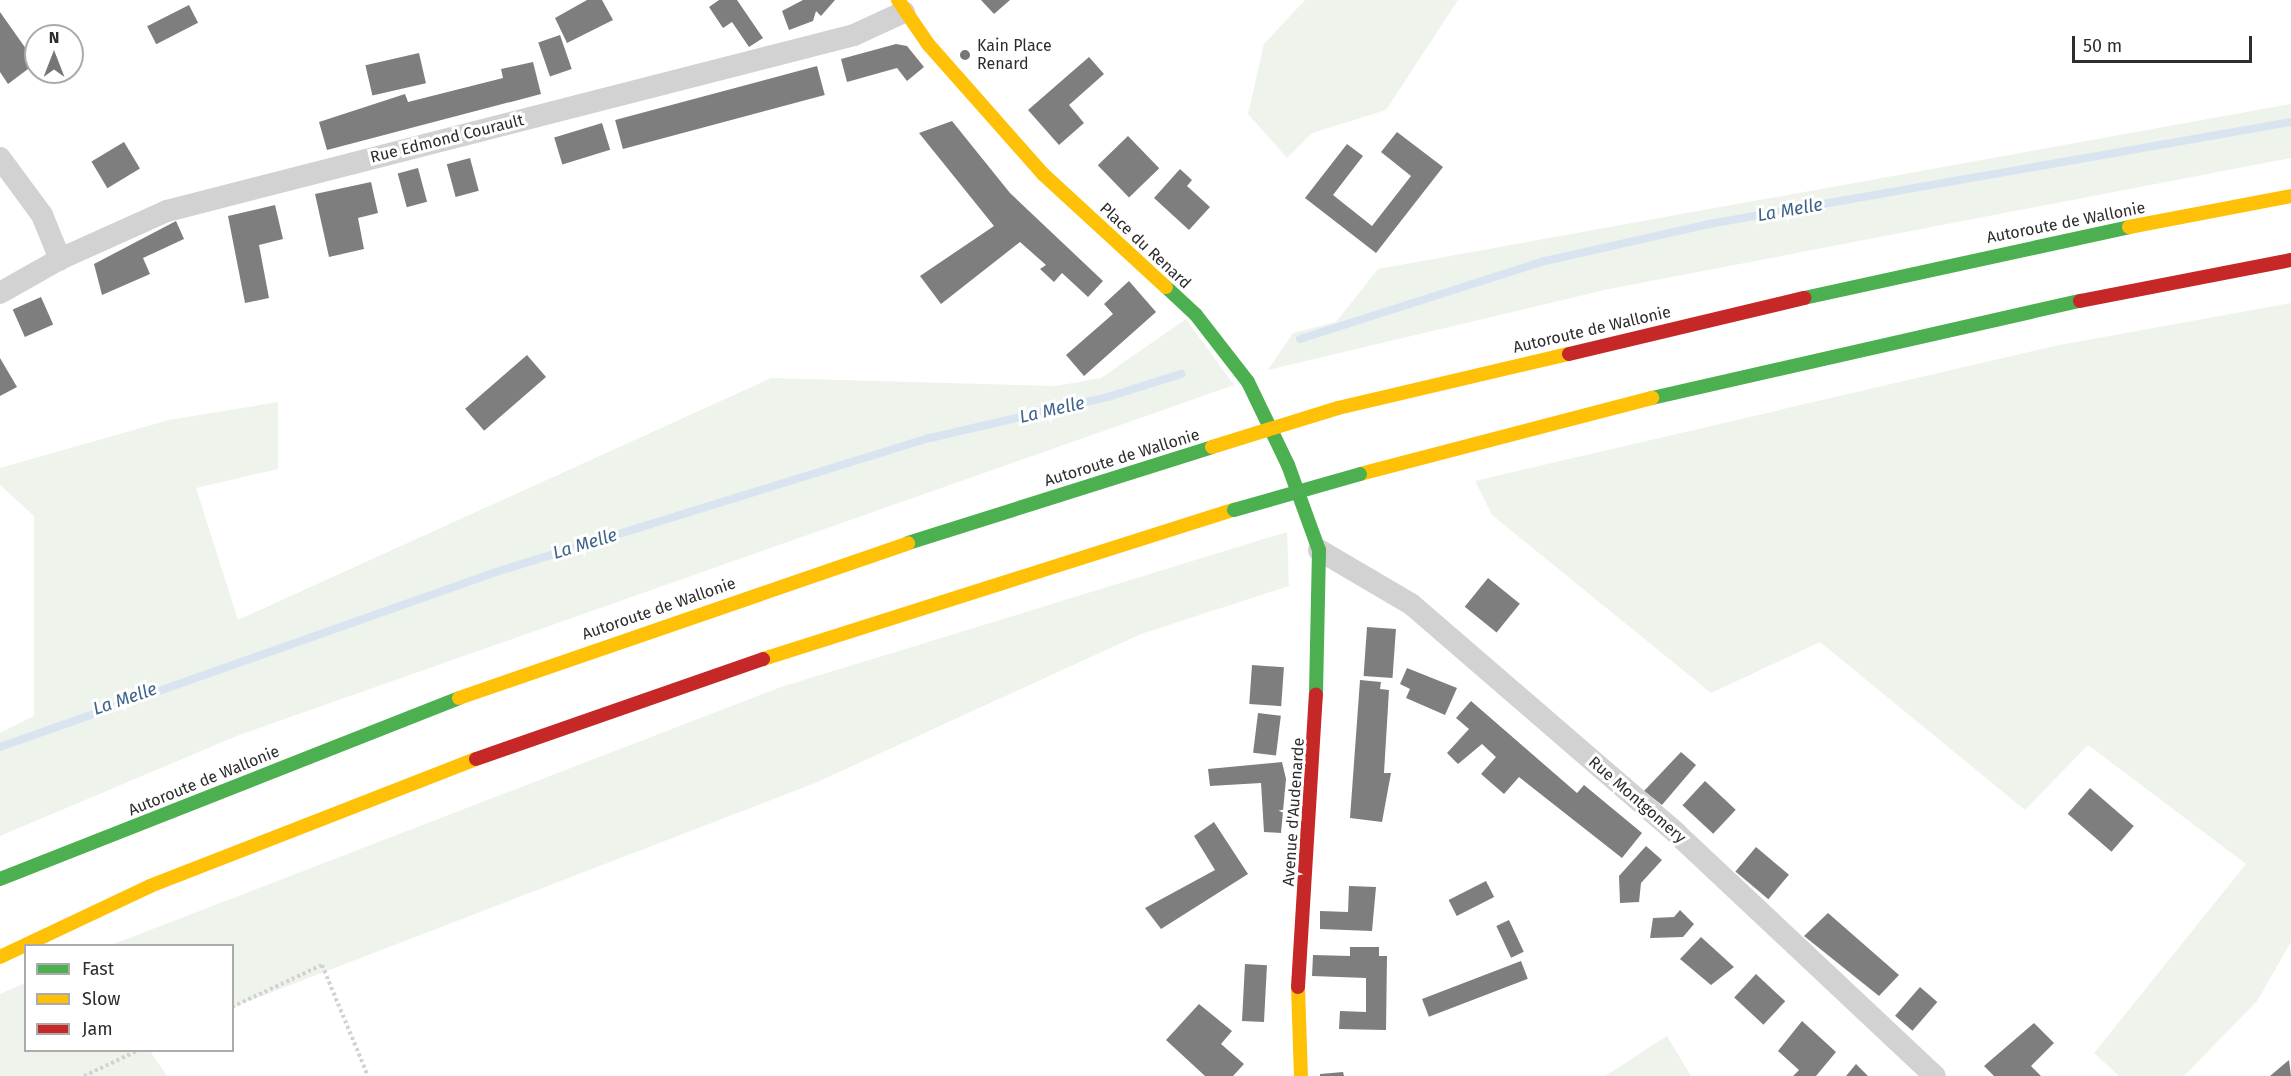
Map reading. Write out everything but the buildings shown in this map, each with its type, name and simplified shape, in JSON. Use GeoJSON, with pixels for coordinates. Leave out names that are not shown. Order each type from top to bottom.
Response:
{"type":"FeatureCollection","features":[{"type":"Feature","properties":{"kind":"main road","name":"Place du Renard"},"geometry":{"type":"LineString","coordinates":[[901,6],[1028,158],[1196,315],[1248,382],[1319,550]]}},
{"type":"Feature","properties":{"kind":"main road","name":"Autoroute de Wallonie"},"geometry":{"type":"LineString","coordinates":[[0,879],[452,700],[816,572],[1338,408],[2001,252],[2291,196]]}},
{"type":"Feature","properties":{"kind":"main road"},"geometry":{"type":"LineString","coordinates":[[27,944],[150,886],[458,765],[831,636],[1234,510],[1594,412],[2013,314],[2291,260]]}},
{"type":"Feature","properties":{"kind":"main road","name":"Avenue d'Audenarde"},"geometry":{"type":"LineString","coordinates":[[1301,1076],[1296,1024],[1319,679],[1319,550]]}},
{"type":"Feature","properties":{"kind":"main road"},"geometry":{"type":"LineString","coordinates":[[0,957],[24,946]]}},
{"type":"Feature","properties":{"kind":"street","name":"Rue Edmond Courault"},"geometry":{"type":"LineString","coordinates":[[0,293],[60,259],[167,210],[854,35],[901,6]]}},
{"type":"Feature","properties":{"kind":"street"},"geometry":{"type":"LineString","coordinates":[[0,159],[42,215],[60,259]]}},
{"type":"Feature","properties":{"kind":"street","name":"Rue Montgomery"},"geometry":{"type":"LineString","coordinates":[[1319,550],[1411,604],[1676,833],[1935,1076]]}},
{"type":"Feature","properties":{"kind":"path"},"geometry":{"type":"LineString","coordinates":[[234,1006],[322,965],[368,1076]]}},
{"type":"Feature","properties":{"kind":"path"},"geometry":{"type":"LineString","coordinates":[[84,1076],[135,1052]]}},
{"type":"Feature","properties":{"kind":"shaded area"},"geometry":{"type":"Polygon","coordinates":[[[1305,0],[1458,0],[1386,110],[1312,133],[1287,158],[1248,114],[1264,44],[1305,0]]]}},
{"type":"Feature","properties":{"kind":"shaded area"},"geometry":{"type":"Polygon","coordinates":[[[2291,104],[2291,158],[1609,289],[1268,370],[1293,333],[1336,322],[1378,269],[2291,104]]]}},
{"type":"Feature","properties":{"kind":"shaded area"},"geometry":{"type":"Polygon","coordinates":[[[2291,303],[2291,942],[2257,1001],[2184,1076],[2119,1076],[2094,1053],[2246,864],[2088,745],[2025,810],[1820,642],[1711,693],[1492,515],[1475,481],[2054,346],[2291,303]]]}},
{"type":"Feature","properties":{"kind":"shaded area"},"geometry":{"type":"Polygon","coordinates":[[[1186,319],[1234,385],[239,735],[0,836],[0,733],[34,716],[34,516],[0,485],[0,468],[169,420],[278,402],[278,469],[196,488],[238,620],[771,378],[1056,386],[1101,378],[1186,319]]]}},
{"type":"Feature","properties":{"kind":"shaded area"},"geometry":{"type":"Polygon","coordinates":[[[1287,532],[1289,586],[1141,634],[815,783],[234,1007],[234,944],[114,944],[781,687],[1287,532]]]}},
{"type":"Feature","properties":{"kind":"shaded area"},"geometry":{"type":"Polygon","coordinates":[[[24,983],[24,1052],[151,1052],[167,1076],[0,1076],[0,994],[24,983]]]}},
{"type":"Feature","properties":{"kind":"shaded area"},"geometry":{"type":"Polygon","coordinates":[[[1667,1036],[1691,1076],[1605,1076],[1667,1036]]]}},
{"type":"Feature","properties":{"kind":"waterway","name":"La Melle"},"geometry":{"type":"LineString","coordinates":[[1300,339],[1545,261],[1709,224],[2291,122]]}},
{"type":"Feature","properties":{"kind":"waterway","name":"La Melle"},"geometry":{"type":"LineString","coordinates":[[0,747],[496,572],[930,438],[1108,397],[1181,374]]}},
{"type":"Feature","properties":{"kind":"traffic: fast"},"geometry":{"type":"LineString","coordinates":[[1804,298],[2129,227]]}},
{"type":"Feature","properties":{"kind":"traffic: fast"},"geometry":{"type":"LineString","coordinates":[[1166,287],[1196,315],[1248,382],[1288,465],[1319,550],[1316,695]]}},
{"type":"Feature","properties":{"kind":"traffic: fast"},"geometry":{"type":"LineString","coordinates":[[1652,398],[2080,301]]}},
{"type":"Feature","properties":{"kind":"traffic: fast"},"geometry":{"type":"LineString","coordinates":[[908,543],[1212,447]]}},
{"type":"Feature","properties":{"kind":"traffic: fast"},"geometry":{"type":"LineString","coordinates":[[1234,510],[1360,474]]}},
{"type":"Feature","properties":{"kind":"traffic: fast"},"geometry":{"type":"LineString","coordinates":[[0,879],[459,698]]}},
{"type":"Feature","properties":{"kind":"traffic: slow"},"geometry":{"type":"LineString","coordinates":[[898,0],[928,44],[1043,174],[1166,287]]}},
{"type":"Feature","properties":{"kind":"traffic: slow"},"geometry":{"type":"LineString","coordinates":[[2129,227],[2291,196]]}},
{"type":"Feature","properties":{"kind":"traffic: slow"},"geometry":{"type":"LineString","coordinates":[[1338,408],[1569,354]]}},
{"type":"Feature","properties":{"kind":"traffic: slow"},"geometry":{"type":"LineString","coordinates":[[1360,474],[1652,398]]}},
{"type":"Feature","properties":{"kind":"traffic: slow"},"geometry":{"type":"LineString","coordinates":[[1212,447],[1338,408]]}},
{"type":"Feature","properties":{"kind":"traffic: slow"},"geometry":{"type":"LineString","coordinates":[[763,659],[1234,510]]}},
{"type":"Feature","properties":{"kind":"traffic: slow"},"geometry":{"type":"LineString","coordinates":[[459,698],[908,543]]}},
{"type":"Feature","properties":{"kind":"traffic: slow"},"geometry":{"type":"LineString","coordinates":[[27,944],[150,886],[476,759]]}},
{"type":"Feature","properties":{"kind":"traffic: slow"},"geometry":{"type":"LineString","coordinates":[[0,957],[24,946]]}},
{"type":"Feature","properties":{"kind":"traffic: slow"},"geometry":{"type":"LineString","coordinates":[[1298,987],[1301,1076]]}},
{"type":"Feature","properties":{"kind":"traffic: jam"},"geometry":{"type":"LineString","coordinates":[[2080,301],[2291,260]]}},
{"type":"Feature","properties":{"kind":"traffic: jam"},"geometry":{"type":"LineString","coordinates":[[1569,354],[1804,298]]}},
{"type":"Feature","properties":{"kind":"traffic: jam"},"geometry":{"type":"LineString","coordinates":[[476,759],[763,659]]}},
{"type":"Feature","properties":{"kind":"traffic: jam"},"geometry":{"type":"LineString","coordinates":[[1298,987],[1316,695]]}},
{"type":"Feature","properties":{"kind":"place","name":"Kain Place Renard"},"geometry":{"type":"Point","coordinates":[965,55]}}]}
